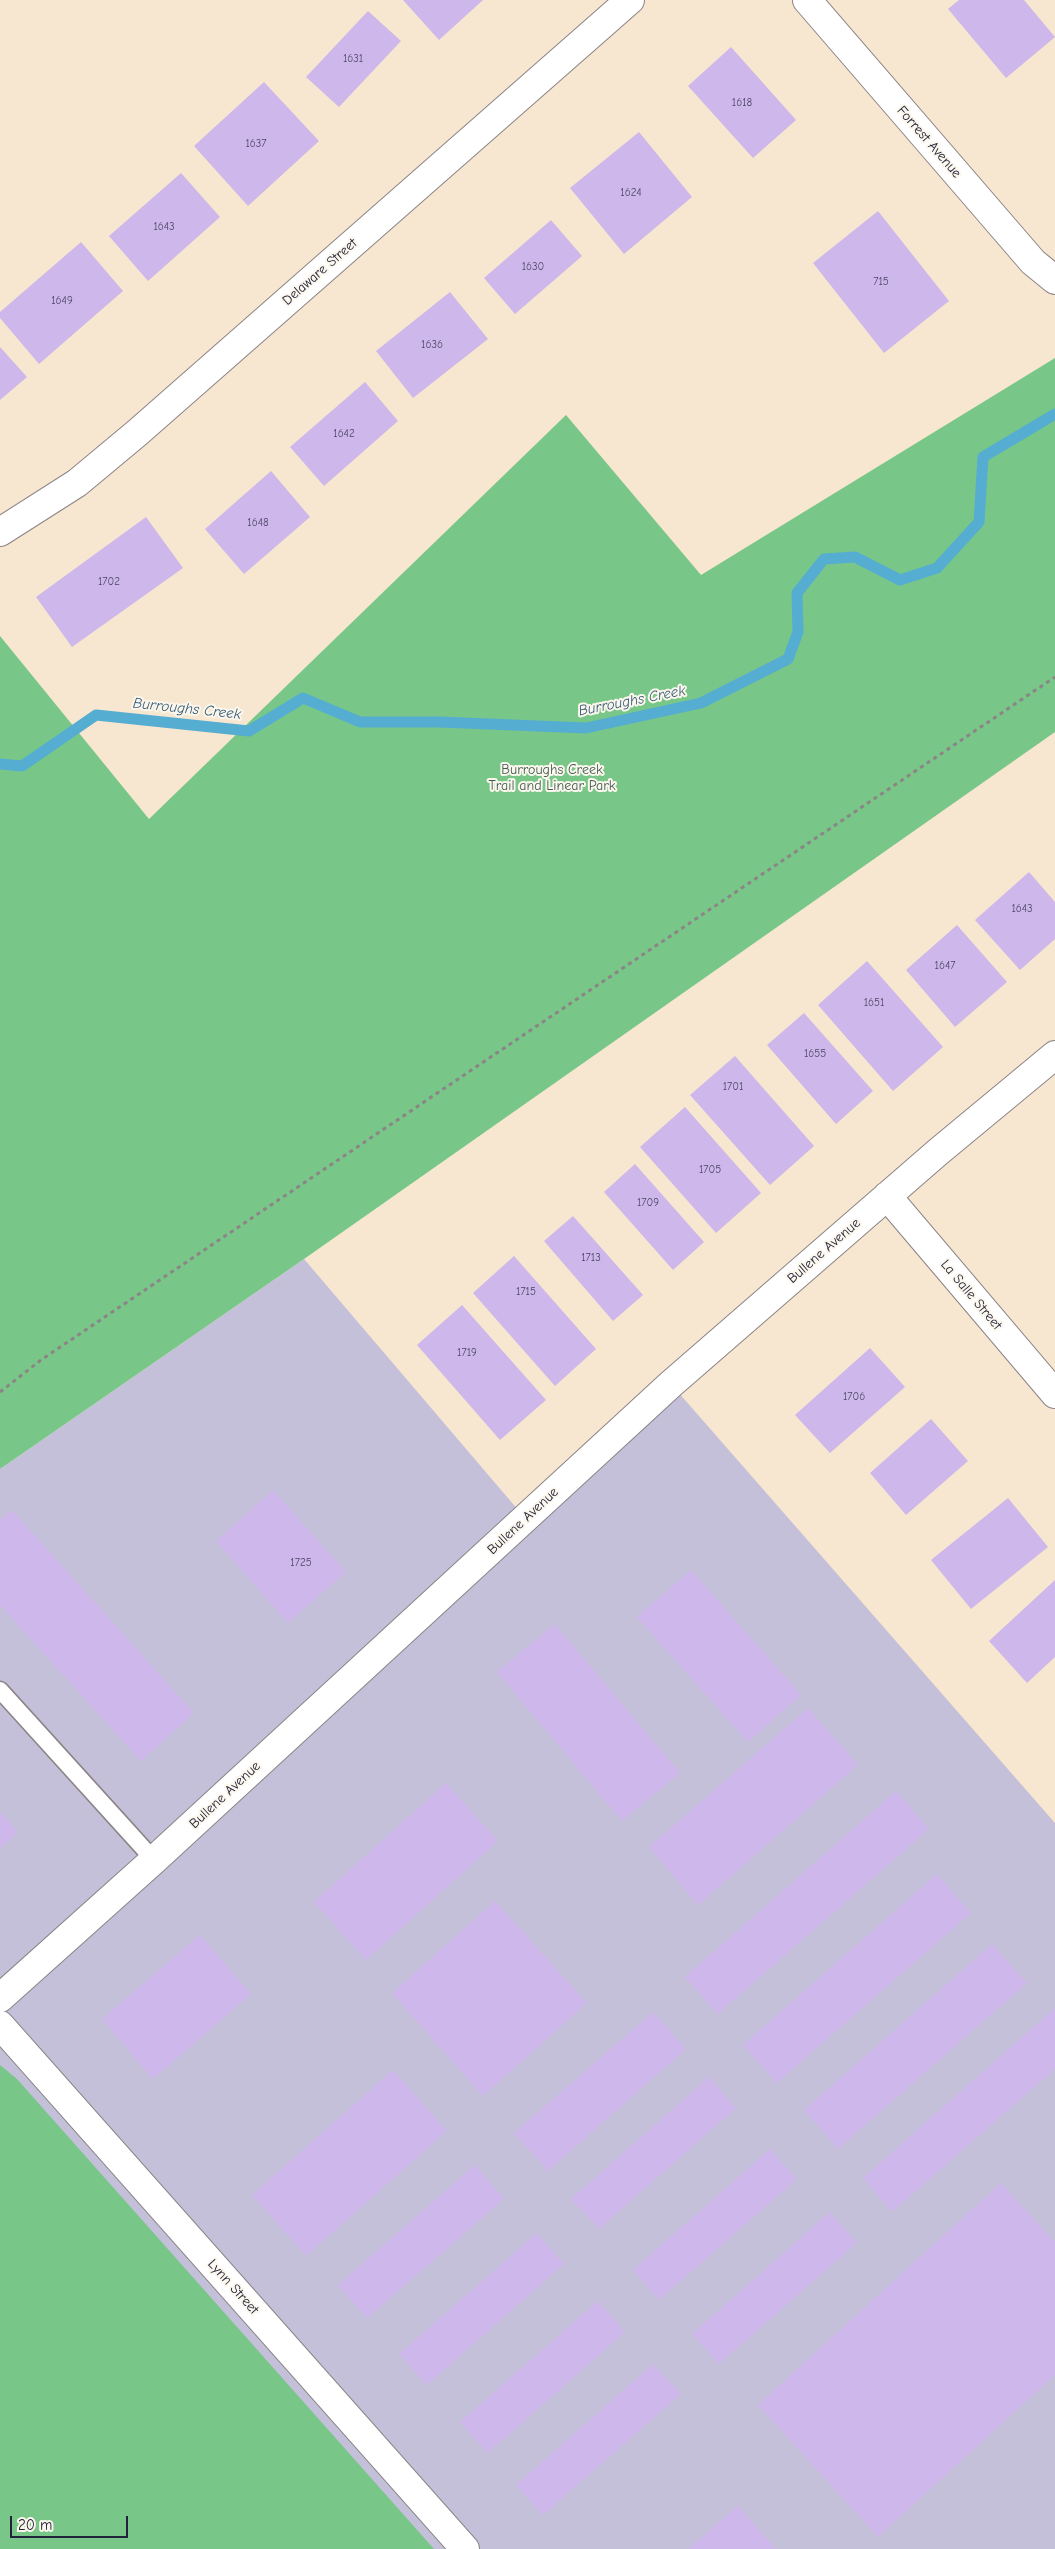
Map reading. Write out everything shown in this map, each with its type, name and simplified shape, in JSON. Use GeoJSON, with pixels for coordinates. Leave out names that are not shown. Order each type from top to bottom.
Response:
{"type":"FeatureCollection","features":[{"type":"Feature","properties":{"kind":"street","name":"Delaware Street"},"geometry":{"type":"LineString","coordinates":[[0,532],[77,483],[137,433],[630,0]]}},
{"type":"Feature","properties":{"kind":"street","name":"Forrest Avenue"},"geometry":{"type":"LineString","coordinates":[[807,0],[1033,262],[1055,280]]}},
{"type":"Feature","properties":{"kind":"street","name":"Bullene Avenue"},"geometry":{"type":"LineString","coordinates":[[0,1998],[154,1860],[671,1384],[887,1196],[1055,1055]]}},
{"type":"Feature","properties":{"kind":"street","name":"La Salle Street"},"geometry":{"type":"LineString","coordinates":[[887,1196],[1055,1394]]}},
{"type":"Feature","properties":{"kind":"street","name":"Lynn Street"},"geometry":{"type":"LineString","coordinates":[[0,2024],[465,2549]]}},
{"type":"Feature","properties":{"kind":"lane"},"geometry":{"type":"LineString","coordinates":[[0,1690],[154,1860]]}},
{"type":"Feature","properties":{"kind":"path"},"geometry":{"type":"LineString","coordinates":[[0,1392],[41,1360],[1055,677]]}},
{"type":"Feature","properties":{"kind":"shaded area"},"geometry":{"type":"Polygon","coordinates":[[[304,1259],[525,1518],[671,1384],[1055,1823],[1055,2549],[0,2549],[0,1469],[304,1259]]]}},
{"type":"Feature","properties":{"kind":"green space","name":"Burroughs Creek Trail and Linear Park"},"geometry":{"type":"Polygon","coordinates":[[[1055,358],[1055,732],[304,1259],[0,1469],[0,636],[149,819],[566,415],[701,575],[1055,358]]]}},
{"type":"Feature","properties":{"kind":"green space"},"geometry":{"type":"Polygon","coordinates":[[[0,2065],[17,2079],[434,2549],[0,2549],[0,2065]]]}},
{"type":"Feature","properties":{"kind":"building"},"geometry":{"type":"Polygon","coordinates":[[[403,0],[483,0],[439,40],[403,0]]]}},
{"type":"Feature","properties":{"kind":"building"},"geometry":{"type":"Polygon","coordinates":[[[959,0],[1024,0],[1055,37],[1006,78],[948,9],[959,0]]]}},
{"type":"Feature","properties":{"kind":"building"},"geometry":{"type":"Polygon","coordinates":[[[368,11],[401,41],[339,107],[306,77],[368,11]]]}},
{"type":"Feature","properties":{"kind":"building"},"geometry":{"type":"Polygon","coordinates":[[[731,47],[796,120],[753,158],[688,86],[731,47]]]}},
{"type":"Feature","properties":{"kind":"building"},"geometry":{"type":"Polygon","coordinates":[[[264,82],[319,141],[248,206],[194,146],[264,82]]]}},
{"type":"Feature","properties":{"kind":"building"},"geometry":{"type":"Polygon","coordinates":[[[639,132],[692,197],[624,254],[570,188],[639,132]]]}},
{"type":"Feature","properties":{"kind":"building"},"geometry":{"type":"Polygon","coordinates":[[[181,173],[220,217],[148,281],[109,236],[181,173]]]}},
{"type":"Feature","properties":{"kind":"building"},"geometry":{"type":"Polygon","coordinates":[[[878,211],[949,301],[884,353],[813,263],[878,211]]]}},
{"type":"Feature","properties":{"kind":"building"},"geometry":{"type":"Polygon","coordinates":[[[551,220],[582,256],[515,314],[484,278],[551,220]]]}},
{"type":"Feature","properties":{"kind":"building"},"geometry":{"type":"Polygon","coordinates":[[[81,242],[123,291],[39,364],[0,318],[0,312],[81,242]]]}},
{"type":"Feature","properties":{"kind":"building"},"geometry":{"type":"Polygon","coordinates":[[[450,292],[488,339],[413,398],[376,351],[450,292]]]}},
{"type":"Feature","properties":{"kind":"building"},"geometry":{"type":"Polygon","coordinates":[[[0,347],[27,377],[0,400],[0,347]]]}},
{"type":"Feature","properties":{"kind":"building"},"geometry":{"type":"Polygon","coordinates":[[[365,382],[398,421],[324,486],[290,447],[365,382]]]}},
{"type":"Feature","properties":{"kind":"building"},"geometry":{"type":"Polygon","coordinates":[[[271,471],[310,517],[244,574],[205,529],[271,471]]]}},
{"type":"Feature","properties":{"kind":"building"},"geometry":{"type":"Polygon","coordinates":[[[146,517],[183,568],[72,647],[36,597],[146,517]]]}},
{"type":"Feature","properties":{"kind":"building"},"geometry":{"type":"Polygon","coordinates":[[[1029,872],[1055,902],[1055,939],[1020,970],[975,920],[1029,872]]]}},
{"type":"Feature","properties":{"kind":"building"},"geometry":{"type":"Polygon","coordinates":[[[957,925],[1007,982],[955,1027],[906,970],[957,925]]]}},
{"type":"Feature","properties":{"kind":"building"},"geometry":{"type":"Polygon","coordinates":[[[867,961],[943,1047],[893,1091],[818,1005],[867,961]]]}},
{"type":"Feature","properties":{"kind":"building"},"geometry":{"type":"Polygon","coordinates":[[[804,1013],[873,1091],[836,1124],[767,1045],[804,1013]]]}},
{"type":"Feature","properties":{"kind":"building"},"geometry":{"type":"Polygon","coordinates":[[[735,1056],[814,1146],[770,1185],[690,1095],[735,1056]]]}},
{"type":"Feature","properties":{"kind":"building"},"geometry":{"type":"Polygon","coordinates":[[[685,1107],[761,1193],[716,1233],[640,1147],[685,1107]]]}},
{"type":"Feature","properties":{"kind":"building"},"geometry":{"type":"Polygon","coordinates":[[[635,1164],[704,1242],[673,1270],[604,1192],[635,1164]]]}},
{"type":"Feature","properties":{"kind":"building"},"geometry":{"type":"Polygon","coordinates":[[[573,1216],[643,1295],[613,1321],[544,1241],[573,1216]]]}},
{"type":"Feature","properties":{"kind":"building"},"geometry":{"type":"Polygon","coordinates":[[[514,1256],[596,1349],[555,1386],[473,1293],[514,1256]]]}},
{"type":"Feature","properties":{"kind":"building"},"geometry":{"type":"Polygon","coordinates":[[[462,1305],[546,1400],[500,1440],[417,1345],[462,1305]]]}},
{"type":"Feature","properties":{"kind":"building"},"geometry":{"type":"Polygon","coordinates":[[[870,1348],[905,1387],[830,1453],[795,1415],[870,1348]]]}},
{"type":"Feature","properties":{"kind":"building"},"geometry":{"type":"Polygon","coordinates":[[[931,1419],[968,1461],[906,1515],[870,1473],[931,1419]]]}},
{"type":"Feature","properties":{"kind":"building"},"geometry":{"type":"Polygon","coordinates":[[[273,1490],[346,1572],[288,1623],[216,1541],[273,1490]]]}},
{"type":"Feature","properties":{"kind":"building"},"geometry":{"type":"Polygon","coordinates":[[[1008,1498],[1048,1547],[971,1609],[931,1560],[1008,1498]]]}},
{"type":"Feature","properties":{"kind":"building"},"geometry":{"type":"Polygon","coordinates":[[[12,1510],[194,1713],[141,1761],[0,1605],[0,1520],[12,1510]]]}},
{"type":"Feature","properties":{"kind":"building"},"geometry":{"type":"Polygon","coordinates":[[[691,1570],[801,1695],[748,1742],[637,1617],[691,1570]]]}},
{"type":"Feature","properties":{"kind":"building"},"geometry":{"type":"Polygon","coordinates":[[[1055,1580],[1055,1657],[1027,1683],[989,1641],[1055,1580]]]}},
{"type":"Feature","properties":{"kind":"building"},"geometry":{"type":"Polygon","coordinates":[[[555,1624],[680,1773],[622,1821],[497,1672],[555,1624]]]}},
{"type":"Feature","properties":{"kind":"building"},"geometry":{"type":"Polygon","coordinates":[[[808,1708],[858,1765],[698,1905],[649,1847],[808,1708]]]}},
{"type":"Feature","properties":{"kind":"building"},"geometry":{"type":"Polygon","coordinates":[[[446,1783],[498,1841],[366,1960],[314,1902],[446,1783]]]}},
{"type":"Feature","properties":{"kind":"building"},"geometry":{"type":"Polygon","coordinates":[[[896,1791],[929,1829],[718,2014],[685,1977],[896,1791]]]}},
{"type":"Feature","properties":{"kind":"building"},"geometry":{"type":"Polygon","coordinates":[[[0,1812],[18,1832],[0,1849],[0,1812]]]}},
{"type":"Feature","properties":{"kind":"building"},"geometry":{"type":"Polygon","coordinates":[[[937,1874],[971,1913],[777,2083],[743,2045],[937,1874]]]}},
{"type":"Feature","properties":{"kind":"building"},"geometry":{"type":"Polygon","coordinates":[[[495,1901],[587,2003],[483,2096],[392,1993],[495,1901]]]}},
{"type":"Feature","properties":{"kind":"building"},"geometry":{"type":"Polygon","coordinates":[[[200,1935],[251,1994],[153,2079],[102,2019],[200,1935]]]}},
{"type":"Feature","properties":{"kind":"building"},"geometry":{"type":"Polygon","coordinates":[[[992,1944],[1027,1983],[838,2149],[804,2110],[992,1944]]]}},
{"type":"Feature","properties":{"kind":"building"},"geometry":{"type":"Polygon","coordinates":[[[1055,2008],[1055,2069],[892,2212],[863,2178],[1055,2008]]]}},
{"type":"Feature","properties":{"kind":"building"},"geometry":{"type":"Polygon","coordinates":[[[653,2012],[686,2049],[548,2171],[514,2133],[653,2012]]]}},
{"type":"Feature","properties":{"kind":"building"},"geometry":{"type":"Polygon","coordinates":[[[393,2070],[447,2131],[306,2256],[252,2195],[393,2070]]]}},
{"type":"Feature","properties":{"kind":"building"},"geometry":{"type":"Polygon","coordinates":[[[709,2077],[736,2108],[599,2229],[571,2199],[709,2077]]]}},
{"type":"Feature","properties":{"kind":"building"},"geometry":{"type":"Polygon","coordinates":[[[770,2149],[797,2179],[659,2300],[633,2270],[770,2149]]]}},
{"type":"Feature","properties":{"kind":"building"},"geometry":{"type":"Polygon","coordinates":[[[475,2165],[504,2199],[367,2318],[338,2285],[475,2165]]]}},
{"type":"Feature","properties":{"kind":"building"},"geometry":{"type":"Polygon","coordinates":[[[1001,2183],[1055,2242],[1055,2375],[878,2537],[758,2405],[1001,2183]]]}},
{"type":"Feature","properties":{"kind":"building"},"geometry":{"type":"Polygon","coordinates":[[[830,2212],[857,2243],[719,2364],[692,2334],[830,2212]]]}},
{"type":"Feature","properties":{"kind":"building"},"geometry":{"type":"Polygon","coordinates":[[[537,2233],[564,2264],[427,2385],[399,2354],[537,2233]]]}},
{"type":"Feature","properties":{"kind":"building"},"geometry":{"type":"Polygon","coordinates":[[[598,2301],[625,2332],[488,2453],[460,2422],[598,2301]]]}},
{"type":"Feature","properties":{"kind":"building"},"geometry":{"type":"Polygon","coordinates":[[[653,2364],[681,2394],[543,2515],[516,2485],[653,2364]]]}},
{"type":"Feature","properties":{"kind":"building"},"geometry":{"type":"Polygon","coordinates":[[[738,2506],[776,2549],[688,2549],[738,2506]]]}},
{"type":"Feature","properties":{"kind":"waterway","name":"Burroughs Creek"},"geometry":{"type":"LineString","coordinates":[[0,764],[22,766],[96,715],[249,731],[303,698],[360,722],[440,722],[586,728],[701,703],[788,659],[798,632],[797,593],[824,559],[855,557],[900,580],[937,568],[979,522],[983,457],[1055,414]]}}]}
